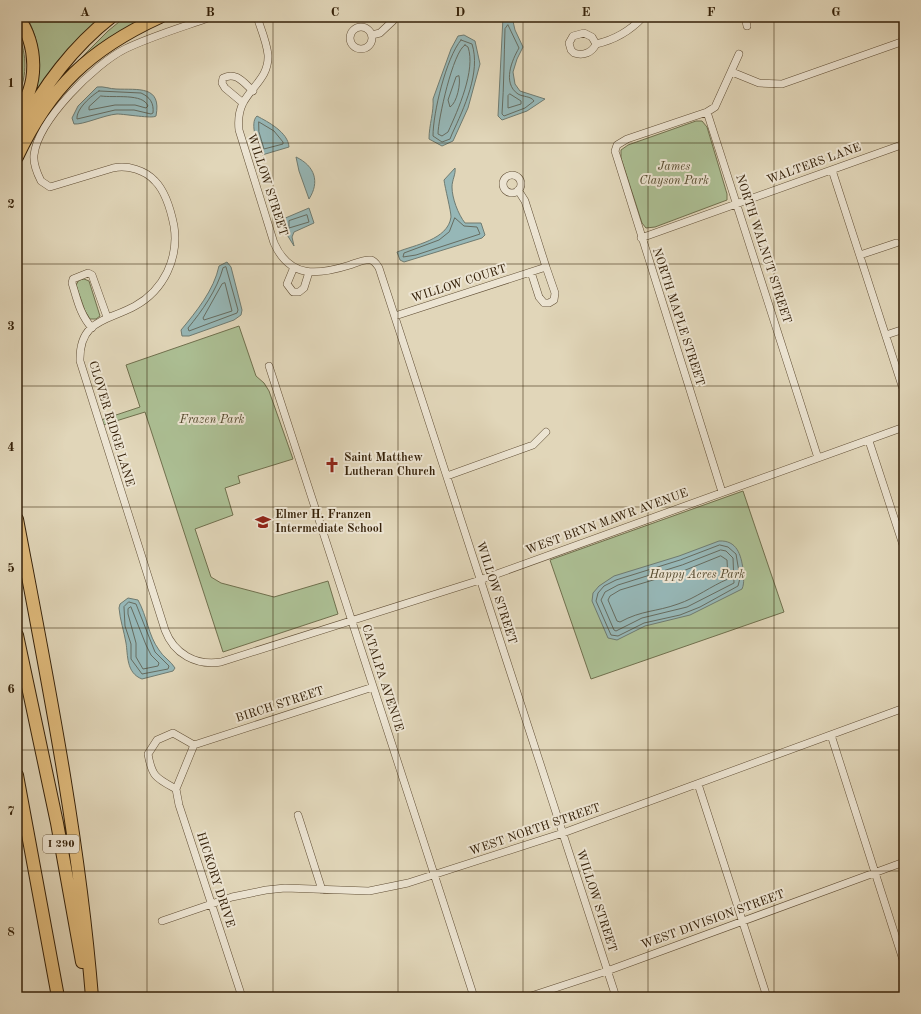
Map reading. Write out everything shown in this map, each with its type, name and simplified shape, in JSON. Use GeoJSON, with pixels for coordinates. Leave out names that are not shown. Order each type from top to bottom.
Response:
{"type":"FeatureCollection","features":[{"type":"Feature","properties":{"kind":"highway"},"geometry":{"type":"LineString","coordinates":[[17,112],[26,99],[30,88],[34,58],[28,34],[18,17]]}},
{"type":"Feature","properties":{"kind":"highway"},"geometry":{"type":"LineString","coordinates":[[17,140],[34,107],[57,73],[80,45],[111,17]]}},
{"type":"Feature","properties":{"kind":"highway"},"geometry":{"type":"LineString","coordinates":[[17,157],[29,131],[43,109],[58,89],[77,70],[106,46],[136,28],[160,17]]}},
{"type":"Feature","properties":{"kind":"highway"},"geometry":{"type":"LineString","coordinates":[[17,519],[49,684],[64,774],[87,939],[92,997]]}},
{"type":"Feature","properties":{"kind":"highway","name":"I 290"},"geometry":{"type":"LineString","coordinates":[[17,635],[57,823],[89,997]]}},
{"type":"Feature","properties":{"kind":"highway","name":"I 290"},"geometry":{"type":"LineString","coordinates":[[17,775],[58,997]]}},
{"type":"Feature","properties":{"kind":"street","name":"CLOVER RIDGE LANE"},"geometry":{"type":"LineString","coordinates":[[211,17],[126,49],[109,58],[84,78],[69,95],[56,112],[36,146],[35,164],[41,181],[46,186],[54,186],[110,169],[124,167],[137,170],[150,176],[157,182],[164,193],[173,221],[175,235],[174,254],[168,271],[161,284],[146,299],[130,309],[107,317],[92,328],[82,345],[80,359],[81,369],[165,630],[174,646],[186,657],[196,661],[219,663],[351,621]]}},
{"type":"Feature","properties":{"kind":"street"},"geometry":{"type":"LineString","coordinates":[[253,91],[236,76],[229,75],[223,78],[222,83],[225,88],[243,102],[253,91],[264,76],[268,56],[257,17]]}},
{"type":"Feature","properties":{"kind":"street"},"geometry":{"type":"LineString","coordinates":[[372,35],[380,33],[397,17]]}},
{"type":"Feature","properties":{"kind":"street"},"geometry":{"type":"LineString","coordinates":[[596,44],[622,34],[643,17]]}},
{"type":"Feature","properties":{"kind":"street"},"geometry":{"type":"LineString","coordinates":[[746,17],[747,26]]}},
{"type":"Feature","properties":{"kind":"street"},"geometry":{"type":"LineString","coordinates":[[732,72],[759,83],[782,84],[904,41]]}},
{"type":"Feature","properties":{"kind":"street"},"geometry":{"type":"LineString","coordinates":[[707,112],[717,105],[739,54]]}},
{"type":"Feature","properties":{"kind":"street","name":"WILLOW STREET"},"geometry":{"type":"LineString","coordinates":[[243,102],[239,124],[241,141],[274,243],[279,253],[294,267],[309,272],[323,273],[364,260],[373,261],[379,268],[616,997]]}},
{"type":"Feature","properties":{"kind":"street","name":"NORTH MAPLE STREET"},"geometry":{"type":"LineString","coordinates":[[707,112],[627,139],[616,148],[615,155],[722,492]]}},
{"type":"Feature","properties":{"kind":"street","name":"NORTH WALNUT STREET"},"geometry":{"type":"LineString","coordinates":[[707,112],[818,458]]}},
{"type":"Feature","properties":{"kind":"street","name":"WALTERS LANE"},"geometry":{"type":"LineString","coordinates":[[641,238],[904,144]]}},
{"type":"Feature","properties":{"kind":"street"},"geometry":{"type":"LineString","coordinates":[[832,170],[904,392]]}},
{"type":"Feature","properties":{"kind":"street"},"geometry":{"type":"LineString","coordinates":[[518,190],[525,201],[555,295],[554,300],[549,303],[544,303],[540,299],[531,272]]}},
{"type":"Feature","properties":{"kind":"street"},"geometry":{"type":"LineString","coordinates":[[860,255],[896,243]]}},
{"type":"Feature","properties":{"kind":"street"},"geometry":{"type":"LineString","coordinates":[[294,267],[287,284],[293,292],[299,292],[304,288],[309,272]]}},
{"type":"Feature","properties":{"kind":"street","name":"WILLOW COURT"},"geometry":{"type":"LineString","coordinates":[[395,316],[546,268]]}},
{"type":"Feature","properties":{"kind":"street"},"geometry":{"type":"LineString","coordinates":[[92,328],[84,320],[72,283],[77,277],[88,274],[92,275],[107,317]]}},
{"type":"Feature","properties":{"kind":"street"},"geometry":{"type":"LineString","coordinates":[[886,335],[904,329]]}},
{"type":"Feature","properties":{"kind":"street","name":"CATALPA AVENUE"},"geometry":{"type":"LineString","coordinates":[[269,366],[474,997]]}},
{"type":"Feature","properties":{"kind":"street","name":"WEST BRYN MAWR AVENUE"},"geometry":{"type":"LineString","coordinates":[[351,621],[480,580],[722,492],[869,441],[904,427]]}},
{"type":"Feature","properties":{"kind":"street"},"geometry":{"type":"LineString","coordinates":[[447,476],[531,446],[538,442],[546,432]]}},
{"type":"Feature","properties":{"kind":"street"},"geometry":{"type":"LineString","coordinates":[[869,441],[904,548]]}},
{"type":"Feature","properties":{"kind":"street","name":"BIRCH STREET"},"geometry":{"type":"LineString","coordinates":[[194,745],[373,687]]}},
{"type":"Feature","properties":{"kind":"street","name":"WEST NORTH STREET"},"geometry":{"type":"LineString","coordinates":[[162,921],[232,898],[266,890],[285,888],[322,890],[379,890],[434,875],[563,833],[904,708]]}},
{"type":"Feature","properties":{"kind":"street"},"geometry":{"type":"LineString","coordinates":[[173,733],[194,745],[176,789],[157,778],[151,771],[148,754],[157,740],[173,733]]}},
{"type":"Feature","properties":{"kind":"street"},"geometry":{"type":"LineString","coordinates":[[831,735],[904,963]]}},
{"type":"Feature","properties":{"kind":"street"},"geometry":{"type":"LineString","coordinates":[[698,784],[767,997]]}},
{"type":"Feature","properties":{"kind":"street","name":"HICKORY DRIVE"},"geometry":{"type":"LineString","coordinates":[[176,789],[179,805],[242,997]]}},
{"type":"Feature","properties":{"kind":"street"},"geometry":{"type":"LineString","coordinates":[[298,815],[322,890]]}},
{"type":"Feature","properties":{"kind":"street","name":"WEST DIVISION STREET"},"geometry":{"type":"LineString","coordinates":[[528,997],[607,971],[904,862]]}},
{"type":"Feature","properties":{"kind":"green space"},"geometry":{"type":"Polygon","coordinates":[[[27,17],[102,17],[17,131],[19,121],[33,95],[39,62],[36,39],[27,17]]]}},
{"type":"Feature","properties":{"kind":"green space"},"geometry":{"type":"Polygon","coordinates":[[[125,17],[147,17],[104,41],[76,63],[108,31],[125,17]]]}},
{"type":"Feature","properties":{"kind":"green space"},"geometry":{"type":"Polygon","coordinates":[[[17,29],[24,55],[25,71],[17,97],[17,29]]]}},
{"type":"Feature","properties":{"kind":"green space","name":"James Clayson Park"},"geometry":{"type":"Polygon","coordinates":[[[696,121],[702,121],[707,127],[727,194],[727,200],[655,227],[646,228],[642,223],[621,158],[621,150],[628,145],[696,121]]]}},
{"type":"Feature","properties":{"kind":"green space"},"geometry":{"type":"Polygon","coordinates":[[[84,279],[89,281],[100,316],[96,319],[90,319],[85,311],[76,285],[79,280],[84,279]]]}},
{"type":"Feature","properties":{"kind":"green space","name":"Frazen Park"},"geometry":{"type":"Polygon","coordinates":[[[239,326],[256,376],[264,383],[269,391],[293,459],[238,476],[240,483],[225,488],[233,515],[195,529],[211,577],[221,583],[274,597],[328,581],[338,614],[223,652],[145,412],[103,425],[101,420],[140,407],[126,365],[239,326]]]}},
{"type":"Feature","properties":{"kind":"green space","name":"Happy Acres Park"},"geometry":{"type":"Polygon","coordinates":[[[743,491],[784,612],[591,679],[550,560],[743,491]]]}},
{"type":"Feature","properties":{"kind":"water"},"geometry":{"type":"Polygon","coordinates":[[[503,17],[512,17],[515,30],[523,47],[513,72],[515,84],[520,91],[545,99],[527,111],[502,120],[498,116],[503,17]]]}},
{"type":"Feature","properties":{"kind":"water"},"geometry":{"type":"Polygon","coordinates":[[[464,35],[475,41],[480,64],[468,108],[453,141],[442,146],[429,139],[433,99],[451,49],[458,36],[464,35]]]}},
{"type":"Feature","properties":{"kind":"water"},"geometry":{"type":"Polygon","coordinates":[[[97,87],[146,91],[152,94],[155,99],[157,106],[156,116],[144,117],[117,114],[74,124],[72,118],[78,106],[97,87]]]}},
{"type":"Feature","properties":{"kind":"water"},"geometry":{"type":"Polygon","coordinates":[[[257,116],[277,128],[285,137],[289,147],[262,155],[254,129],[255,119],[257,116]]]}},
{"type":"Feature","properties":{"kind":"water"},"geometry":{"type":"Polygon","coordinates":[[[296,157],[308,165],[314,175],[314,187],[309,199],[299,171],[296,157]]]}},
{"type":"Feature","properties":{"kind":"water"},"geometry":{"type":"Polygon","coordinates":[[[455,168],[452,191],[458,211],[465,223],[481,223],[485,235],[482,238],[404,262],[400,260],[397,252],[421,244],[437,236],[449,225],[451,214],[444,180],[455,168]]]}},
{"type":"Feature","properties":{"kind":"water"},"geometry":{"type":"Polygon","coordinates":[[[309,208],[314,223],[294,232],[292,237],[294,246],[286,233],[283,219],[309,208]]]}},
{"type":"Feature","properties":{"kind":"water"},"geometry":{"type":"Polygon","coordinates":[[[227,262],[231,267],[242,310],[241,315],[234,320],[189,336],[182,336],[181,330],[209,292],[217,275],[219,266],[227,262]]]}},
{"type":"Feature","properties":{"kind":"water"},"geometry":{"type":"Polygon","coordinates":[[[719,541],[730,543],[737,549],[743,569],[744,581],[742,589],[690,615],[645,626],[617,640],[608,638],[592,601],[593,593],[599,586],[614,576],[679,556],[719,541]]]}},
{"type":"Feature","properties":{"kind":"water"},"geometry":{"type":"Polygon","coordinates":[[[128,598],[138,600],[144,612],[155,644],[175,668],[173,671],[142,679],[133,673],[130,668],[119,608],[120,604],[128,598]]]}},
{"type":"Feature","properties":{"kind":"place","name":"Saint Matthew Lutheran Church"},"geometry":{"type":"Point","coordinates":[332,465]}},
{"type":"Feature","properties":{"kind":"place","name":"Elmer H. Franzen Intermediate School"},"geometry":{"type":"Point","coordinates":[263,522]}}]}
